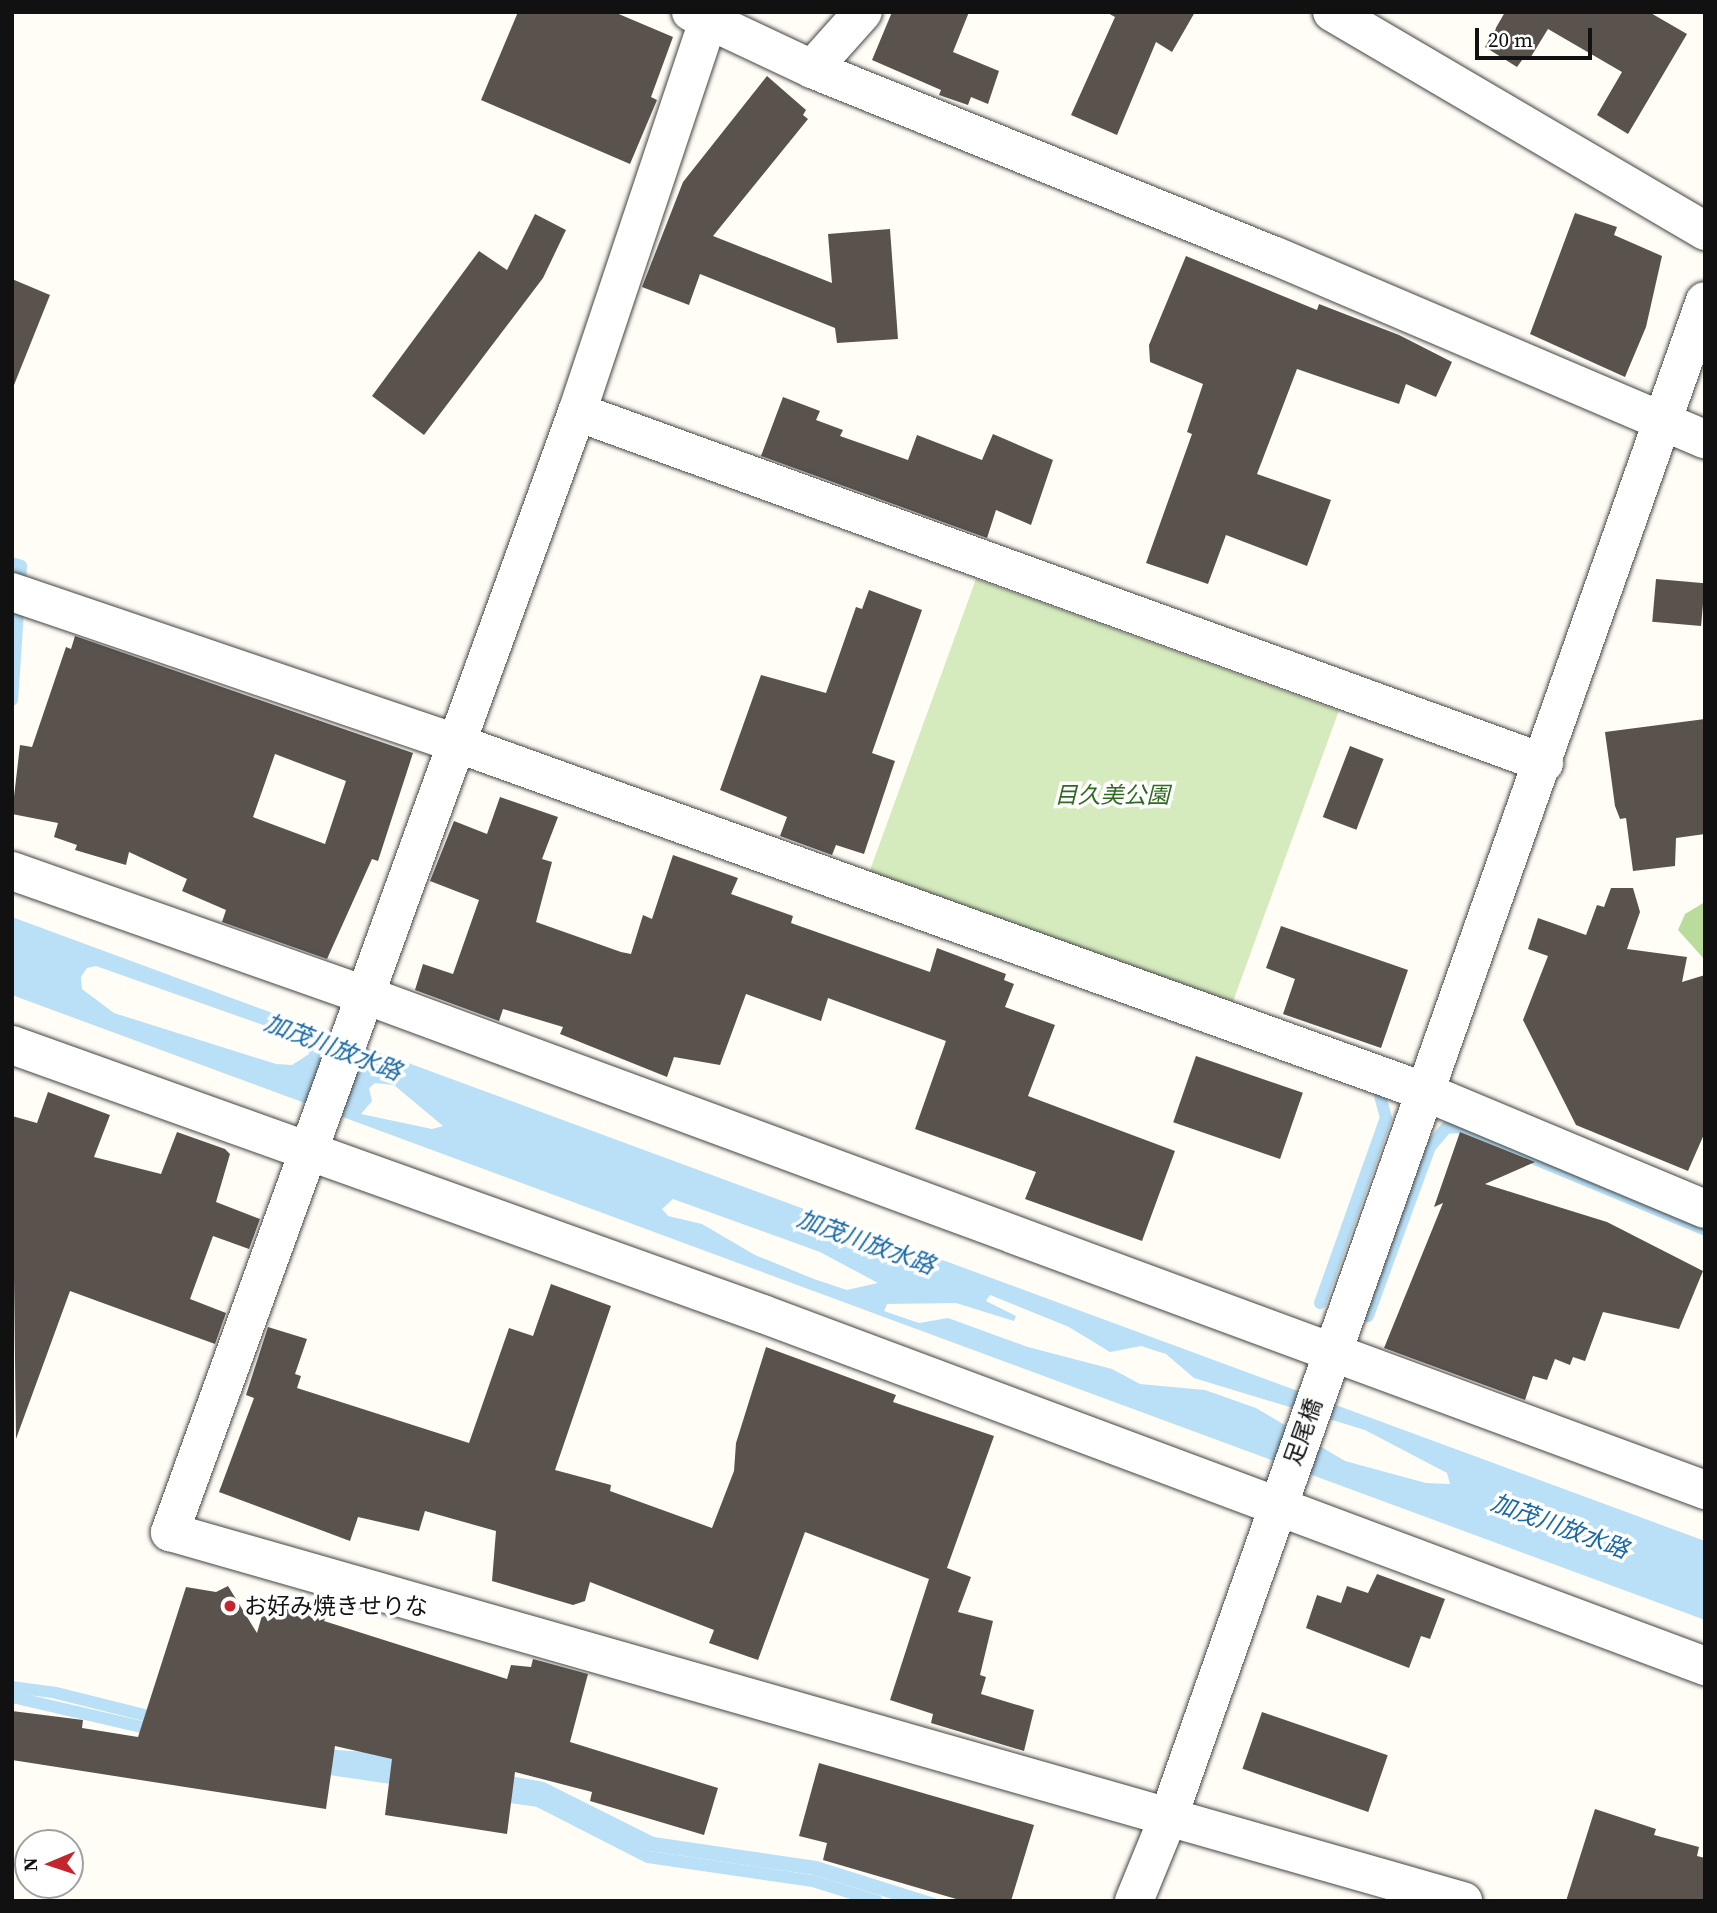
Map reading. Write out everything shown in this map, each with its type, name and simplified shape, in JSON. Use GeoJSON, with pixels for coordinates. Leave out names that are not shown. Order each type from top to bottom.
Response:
{"type":"FeatureCollection","features":[{"type":"Feature","properties":{"kind":"street"},"geometry":{"type":"LineString","coordinates":[[812,69],[863,12]]}},
{"type":"Feature","properties":{"kind":"street"},"geometry":{"type":"LineString","coordinates":[[1332,12],[1705,231]]}},
{"type":"Feature","properties":{"kind":"street"},"geometry":{"type":"LineString","coordinates":[[1464,1901],[170,1532],[315,1140],[361,1005],[577,412],[704,15],[812,69],[1273,255],[1705,439]]}},
{"type":"Feature","properties":{"kind":"street","name":"足尾橋"},"geometry":{"type":"LineString","coordinates":[[1134,1901],[1168,1818],[1423,1091],[1544,763],[1660,421],[1705,302]]}},
{"type":"Feature","properties":{"kind":"street"},"geometry":{"type":"LineString","coordinates":[[577,412],[1544,763]]}},
{"type":"Feature","properties":{"kind":"street"},"geometry":{"type":"LineString","coordinates":[[12,592],[456,743],[1423,1091],[1705,1209]]}},
{"type":"Feature","properties":{"kind":"street"},"geometry":{"type":"LineString","coordinates":[[12,871],[361,1005],[1327,1363],[1705,1490]]}},
{"type":"Feature","properties":{"kind":"street"},"geometry":{"type":"LineString","coordinates":[[12,1045],[315,1140],[763,1314],[1279,1501],[1705,1666]]}},
{"type":"Feature","properties":{"kind":"green space","name":"目久美公園"},"geometry":{"type":"Polygon","coordinates":[[[976,579],[1339,711],[1231,1007],[868,875],[976,579]]]}},
{"type":"Feature","properties":{"kind":"green space"},"geometry":{"type":"Polygon","coordinates":[[[1705,902],[1705,960],[1678,930],[1685,914],[1705,902]]]}},
{"type":"Feature","properties":{"kind":"water","name":"加茂川放水路"},"geometry":{"type":"Polygon","coordinates":[[[12,917],[1705,1541],[1705,1620],[12,995],[12,917]],[[96,966],[87,968],[81,977],[82,989],[114,1013],[276,1064],[292,1065],[309,1054],[307,1042],[297,1037],[96,966]],[[375,1083],[369,1088],[372,1101],[361,1114],[432,1129],[443,1126],[394,1085],[375,1083]],[[673,1199],[662,1209],[668,1216],[702,1224],[755,1255],[814,1279],[847,1290],[878,1283],[820,1252],[673,1199]],[[990,1295],[986,1301],[1016,1316],[1014,1321],[956,1303],[887,1304],[884,1311],[919,1323],[948,1318],[1028,1347],[1112,1369],[1140,1384],[1205,1390],[1256,1408],[1345,1461],[1426,1483],[1450,1484],[1447,1473],[1365,1430],[1194,1378],[1166,1354],[1141,1346],[1110,1352],[1069,1327],[990,1295]]]}},
{"type":"Feature","properties":{"kind":"water"},"geometry":{"type":"Polygon","coordinates":[[[12,1681],[57,1687],[297,1747],[379,1753],[544,1782],[654,1837],[817,1861],[944,1901],[898,1901],[814,1875],[649,1851],[540,1796],[295,1759],[52,1698],[12,1693],[12,1681]]]}},
{"type":"Feature","properties":{"kind":"building"},"geometry":{"type":"Polygon","coordinates":[[[518,12],[614,12],[673,37],[651,97],[657,100],[630,164],[481,100],[518,12]]]}},
{"type":"Feature","properties":{"kind":"building"},"geometry":{"type":"Polygon","coordinates":[[[892,12],[969,12],[953,52],[999,71],[988,104],[971,97],[968,105],[939,95],[941,90],[872,60],[892,12]]]}},
{"type":"Feature","properties":{"kind":"building"},"geometry":{"type":"Polygon","coordinates":[[[1106,12],[1195,12],[1172,52],[1156,42],[1117,135],[1071,115],[1115,17],[1106,12]]]}},
{"type":"Feature","properties":{"kind":"building"},"geometry":{"type":"Polygon","coordinates":[[[1505,12],[1649,12],[1687,34],[1628,134],[1597,115],[1622,72],[1548,29],[1529,60],[1525,56],[1517,67],[1485,47],[1505,12]]]}},
{"type":"Feature","properties":{"kind":"building"},"geometry":{"type":"Polygon","coordinates":[[[767,76],[806,110],[803,115],[808,119],[713,236],[832,283],[828,234],[890,229],[898,339],[837,343],[835,328],[700,274],[689,305],[642,287],[683,182],[767,76]]]}},
{"type":"Feature","properties":{"kind":"building"},"geometry":{"type":"Polygon","coordinates":[[[1575,213],[1617,227],[1614,235],[1662,256],[1646,327],[1625,377],[1530,334],[1575,213]]]}},
{"type":"Feature","properties":{"kind":"building"},"geometry":{"type":"Polygon","coordinates":[[[535,214],[566,230],[543,278],[424,435],[372,396],[479,251],[507,270],[535,214]]]}},
{"type":"Feature","properties":{"kind":"building"},"geometry":{"type":"Polygon","coordinates":[[[1186,256],[1317,310],[1319,304],[1399,335],[1452,362],[1436,397],[1406,384],[1399,404],[1297,369],[1257,474],[1331,500],[1307,566],[1226,535],[1208,584],[1146,563],[1192,434],[1187,432],[1203,384],[1150,362],[1149,345],[1186,256]]]}},
{"type":"Feature","properties":{"kind":"building"},"geometry":{"type":"Polygon","coordinates":[[[12,279],[50,295],[12,390],[12,279]]]}},
{"type":"Feature","properties":{"kind":"building"},"geometry":{"type":"Polygon","coordinates":[[[783,397],[820,411],[816,420],[843,430],[840,436],[908,460],[917,435],[982,460],[993,434],[1053,460],[1031,525],[996,510],[987,538],[761,456],[783,397]]]}},
{"type":"Feature","properties":{"kind":"building"},"geometry":{"type":"Polygon","coordinates":[[[1656,579],[1705,583],[1701,626],[1652,622],[1656,579]]]}},
{"type":"Feature","properties":{"kind":"building"},"geometry":{"type":"Polygon","coordinates":[[[869,590],[922,610],[872,753],[895,761],[864,854],[836,845],[832,855],[780,836],[787,817],[720,790],[761,675],[826,693],[856,607],[862,609],[869,590]]]}},
{"type":"Feature","properties":{"kind":"building"},"geometry":{"type":"Polygon","coordinates":[[[75,636],[413,753],[378,861],[372,859],[327,959],[222,922],[226,910],[182,891],[187,879],[129,852],[126,865],[75,850],[77,845],[54,837],[58,823],[12,814],[20,745],[32,747],[66,647],[71,649],[75,636]],[[275,754],[253,817],[325,844],[346,781],[275,754]]]}},
{"type":"Feature","properties":{"kind":"building"},"geometry":{"type":"Polygon","coordinates":[[[1705,719],[1705,834],[1676,838],[1675,866],[1633,871],[1626,818],[1620,819],[1615,806],[1605,732],[1705,719]]]}},
{"type":"Feature","properties":{"kind":"building"},"geometry":{"type":"Polygon","coordinates":[[[1350,746],[1384,759],[1356,830],[1323,817],[1350,746]]]}},
{"type":"Feature","properties":{"kind":"building"},"geometry":{"type":"Polygon","coordinates":[[[500,797],[558,817],[542,859],[552,862],[536,922],[621,952],[631,954],[643,915],[652,919],[673,855],[738,878],[731,894],[793,916],[791,923],[930,972],[937,948],[1006,974],[1004,980],[1014,984],[1005,1007],[1055,1025],[1028,1096],[1175,1151],[1142,1241],[1025,1199],[1036,1172],[915,1129],[946,1041],[828,998],[821,1021],[746,994],[720,1065],[674,1057],[667,1077],[560,1034],[563,1027],[503,1009],[499,1021],[415,990],[423,964],[453,974],[479,900],[430,881],[454,821],[487,834],[500,797]]]}},
{"type":"Feature","properties":{"kind":"building"},"geometry":{"type":"Polygon","coordinates":[[[1611,888],[1633,888],[1640,912],[1627,949],[1687,957],[1682,982],[1705,975],[1705,1132],[1688,1171],[1576,1125],[1523,1020],[1548,956],[1528,949],[1538,918],[1586,935],[1597,905],[1604,907],[1611,888]]]}},
{"type":"Feature","properties":{"kind":"building"},"geometry":{"type":"Polygon","coordinates":[[[1281,926],[1408,970],[1381,1048],[1283,1014],[1295,979],[1266,968],[1281,926]]]}},
{"type":"Feature","properties":{"kind":"building"},"geometry":{"type":"Polygon","coordinates":[[[1196,1056],[1303,1093],[1280,1159],[1173,1122],[1196,1056]]]}},
{"type":"Feature","properties":{"kind":"building"},"geometry":{"type":"Polygon","coordinates":[[[48,1092],[110,1115],[94,1157],[161,1174],[177,1132],[225,1149],[230,1154],[216,1202],[260,1219],[249,1249],[213,1236],[190,1299],[226,1313],[215,1344],[70,1291],[16,1439],[12,1116],[37,1123],[48,1092]]]}},
{"type":"Feature","properties":{"kind":"building"},"geometry":{"type":"Polygon","coordinates":[[[1460,1132],[1535,1162],[1485,1184],[1607,1222],[1703,1271],[1679,1329],[1603,1312],[1585,1361],[1573,1357],[1570,1365],[1555,1359],[1547,1380],[1533,1376],[1525,1400],[1384,1348],[1443,1203],[1434,1207],[1460,1132]]]}},
{"type":"Feature","properties":{"kind":"building"},"geometry":{"type":"Polygon","coordinates":[[[551,1284],[611,1306],[555,1470],[611,1485],[610,1491],[712,1528],[734,1471],[736,1443],[766,1347],[896,1395],[893,1402],[994,1436],[947,1568],[971,1577],[958,1612],[993,1621],[980,1675],[986,1677],[981,1694],[1034,1710],[1024,1751],[931,1723],[933,1714],[890,1700],[929,1579],[805,1532],[758,1660],[709,1643],[714,1630],[590,1582],[585,1601],[573,1605],[492,1581],[496,1531],[425,1511],[419,1531],[358,1517],[350,1541],[219,1492],[254,1398],[246,1395],[268,1327],[307,1339],[295,1374],[301,1376],[297,1388],[469,1443],[509,1328],[533,1336],[551,1284]]]}},
{"type":"Feature","properties":{"kind":"building"},"geometry":{"type":"Polygon","coordinates":[[[1377,1574],[1445,1599],[1430,1639],[1421,1636],[1409,1668],[1306,1628],[1317,1595],[1341,1603],[1347,1586],[1368,1593],[1377,1574]]]}},
{"type":"Feature","properties":{"kind":"building"},"geometry":{"type":"Polygon","coordinates":[[[228,1586],[257,1633],[267,1598],[327,1614],[324,1621],[507,1679],[511,1665],[531,1667],[533,1659],[588,1674],[570,1742],[718,1788],[704,1835],[590,1801],[592,1792],[515,1772],[507,1834],[385,1815],[392,1759],[335,1746],[326,1809],[12,1760],[12,1711],[83,1720],[82,1728],[138,1737],[186,1587],[216,1592],[228,1586]]]}},
{"type":"Feature","properties":{"kind":"building"},"geometry":{"type":"Polygon","coordinates":[[[1262,1712],[1388,1755],[1368,1812],[1242,1769],[1262,1712]]]}},
{"type":"Feature","properties":{"kind":"building"},"geometry":{"type":"Polygon","coordinates":[[[819,1763],[1034,1825],[1011,1901],[963,1901],[823,1860],[827,1843],[799,1836],[819,1763]]]}},
{"type":"Feature","properties":{"kind":"building"},"geometry":{"type":"Polygon","coordinates":[[[1595,1809],[1656,1829],[1654,1835],[1699,1847],[1697,1856],[1705,1858],[1705,1901],[1566,1901],[1595,1809]]]}},
{"type":"Feature","properties":{"kind":"waterway"},"geometry":{"type":"LineString","coordinates":[[12,563],[21,566],[12,700]]}},
{"type":"Feature","properties":{"kind":"waterway"},"geometry":{"type":"LineString","coordinates":[[1320,1303],[1386,1118],[1380,1096]]}},
{"type":"Feature","properties":{"kind":"waterway"},"geometry":{"type":"LineString","coordinates":[[1368,1316],[1430,1147],[1446,1128],[1458,1127],[1705,1230]]}},
{"type":"Feature","properties":{"kind":"waterway"},"geometry":{"type":"LineString","coordinates":[[12,1697],[155,1730]]}},
{"type":"Feature","properties":{"kind":"waterway"},"geometry":{"type":"LineString","coordinates":[[316,1767],[405,1780]]}},
{"type":"Feature","properties":{"kind":"waterway"},"geometry":{"type":"LineString","coordinates":[[496,1795],[538,1801],[648,1857],[813,1881],[877,1901]]}},
{"type":"Feature","properties":{"kind":"place","name":"お好み焼きせりな"},"geometry":{"type":"Point","coordinates":[230,1606]}}]}
